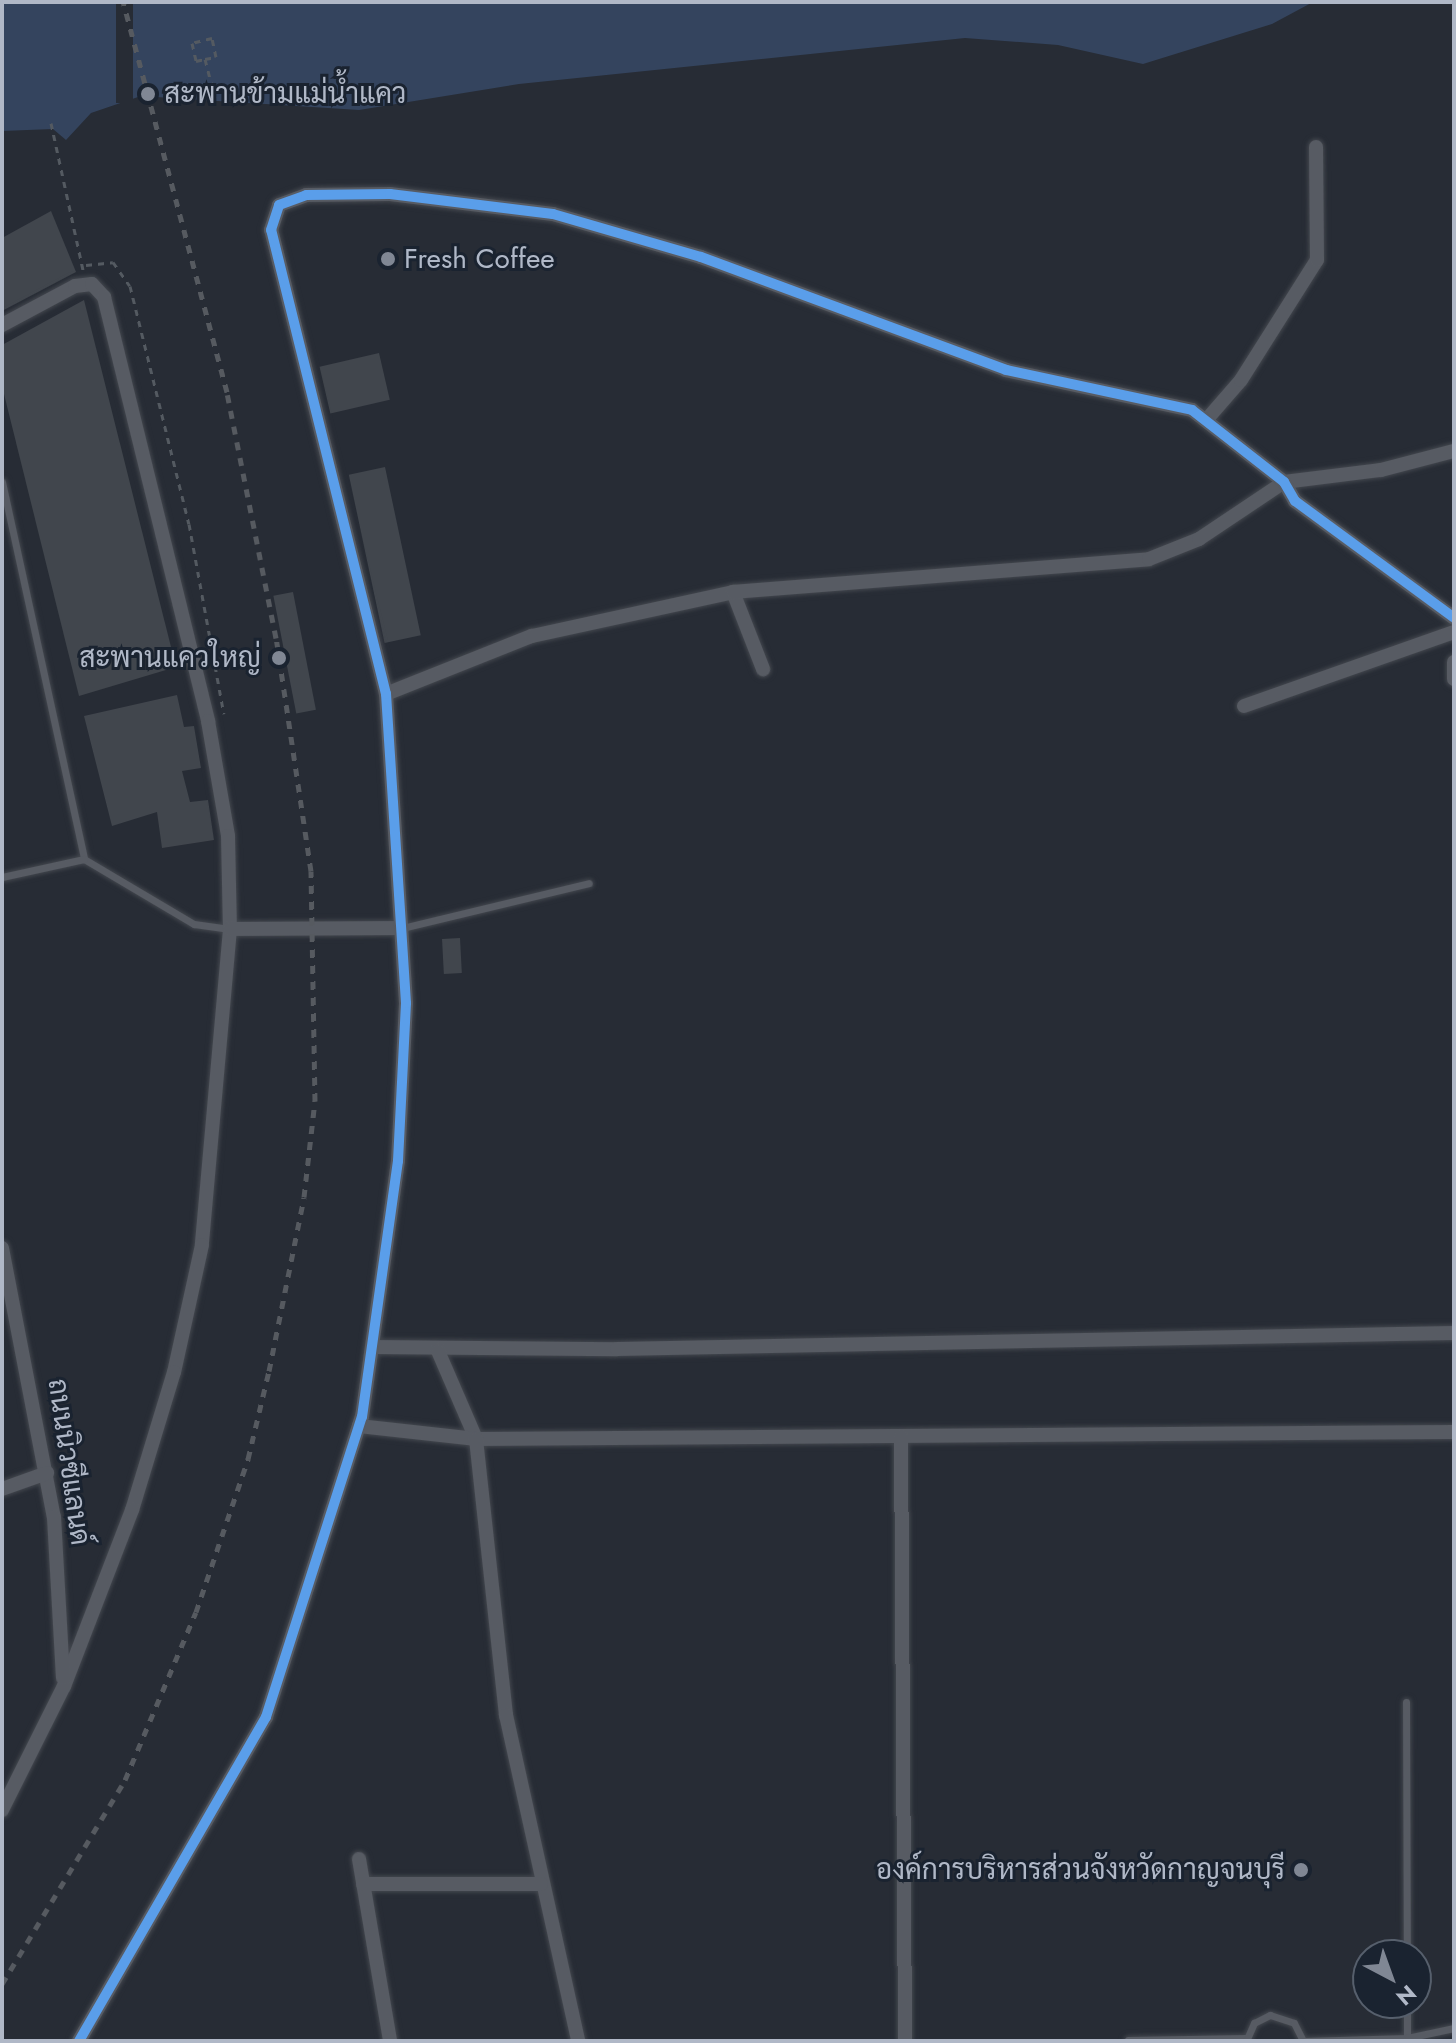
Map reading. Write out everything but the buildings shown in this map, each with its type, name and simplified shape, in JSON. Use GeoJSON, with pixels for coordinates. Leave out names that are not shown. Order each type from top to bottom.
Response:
{"type":"FeatureCollection","features":[{"type":"Feature","properties":{"kind":"street"},"geometry":{"type":"LineString","coordinates":[[1208,418],[1241,380],[1317,260],[1316,147]]}},
{"type":"Feature","properties":{"kind":"street"},"geometry":{"type":"LineString","coordinates":[[79,2041],[266,1717],[359,1426],[372,1347],[406,1075],[402,928],[386,694],[271,230],[279,205],[306,195],[390,194],[553,214],[701,257],[1006,370],[1208,418],[1284,482],[1295,501],[1454,618]]}},
{"type":"Feature","properties":{"kind":"street"},"geometry":{"type":"LineString","coordinates":[[2,325],[75,286],[92,284],[104,297],[157,493],[208,721],[228,836],[230,929],[202,1245],[174,1372],[132,1510],[64,1686],[2,1810]]}},
{"type":"Feature","properties":{"kind":"street"},"geometry":{"type":"LineString","coordinates":[[386,694],[532,636],[733,592],[1149,559],[1199,539],[1284,482],[1366,472],[1454,451]]}},
{"type":"Feature","properties":{"kind":"street"},"geometry":{"type":"LineString","coordinates":[[733,592],[763,669]]}},
{"type":"Feature","properties":{"kind":"street"},"geometry":{"type":"LineString","coordinates":[[1244,706],[1454,632]]}},
{"type":"Feature","properties":{"kind":"street"},"geometry":{"type":"LineString","coordinates":[[1454,662],[1454,679]]}},
{"type":"Feature","properties":{"kind":"street"},"geometry":{"type":"LineString","coordinates":[[230,929],[402,928]]}},
{"type":"Feature","properties":{"kind":"street","name":"ถนนนิวซีแลนด์"},"geometry":{"type":"LineString","coordinates":[[2,1248],[47,1473],[64,1686]]}},
{"type":"Feature","properties":{"kind":"street"},"geometry":{"type":"LineString","coordinates":[[372,1347],[438,1351],[1454,1333]]}},
{"type":"Feature","properties":{"kind":"street"},"geometry":{"type":"LineString","coordinates":[[438,1351],[476,1439],[506,1715],[578,2041]]}},
{"type":"Feature","properties":{"kind":"street"},"geometry":{"type":"LineString","coordinates":[[359,1426],[476,1439],[1454,1432]]}},
{"type":"Feature","properties":{"kind":"street"},"geometry":{"type":"LineString","coordinates":[[901,1436],[905,2041]]}},
{"type":"Feature","properties":{"kind":"street"},"geometry":{"type":"LineString","coordinates":[[2,1489],[47,1473]]}},
{"type":"Feature","properties":{"kind":"street"},"geometry":{"type":"LineString","coordinates":[[359,1859],[390,2041]]}},
{"type":"Feature","properties":{"kind":"street"},"geometry":{"type":"LineString","coordinates":[[363,1884],[541,1884]]}},
{"type":"Feature","properties":{"kind":"lane"},"geometry":{"type":"LineString","coordinates":[[2,482],[84,859]]}},
{"type":"Feature","properties":{"kind":"lane"},"geometry":{"type":"LineString","coordinates":[[2,877],[84,859],[194,924],[230,929]]}},
{"type":"Feature","properties":{"kind":"lane"},"geometry":{"type":"LineString","coordinates":[[402,928],[589,883]]}},
{"type":"Feature","properties":{"kind":"lane"},"geometry":{"type":"LineString","coordinates":[[1406,1702],[1407,1939]]}},
{"type":"Feature","properties":{"kind":"lane"},"geometry":{"type":"LineString","coordinates":[[1128,2040],[1246,2040],[1262,2018],[1279,2015],[1294,2023],[1303,2041],[1407,2038],[1454,2028]]}},
{"type":"Feature","properties":{"kind":"lane"},"geometry":{"type":"LineString","coordinates":[[1407,2019],[1407,2038]]}},
{"type":"Feature","properties":{"kind":"path"},"geometry":{"type":"LineString","coordinates":[[212,38],[216,57],[205,59],[196,61],[192,43],[212,38]]}},
{"type":"Feature","properties":{"kind":"path"},"geometry":{"type":"LineString","coordinates":[[205,59],[215,98]]}},
{"type":"Feature","properties":{"kind":"path"},"geometry":{"type":"LineString","coordinates":[[51,123],[86,265],[75,286]]}},
{"type":"Feature","properties":{"kind":"path"},"geometry":{"type":"LineString","coordinates":[[86,265],[113,262],[130,286],[189,524],[226,727]]}},
{"type":"Feature","properties":{"kind":"water"},"geometry":{"type":"Polygon","coordinates":[[[2,2],[1313,2],[1272,24],[1143,64],[1058,45],[965,38],[519,84],[359,110],[141,96],[91,113],[66,140],[53,129],[2,131],[2,2]]]}},
{"type":"Feature","properties":{"kind":"pier"},"geometry":{"type":"Polygon","coordinates":[[[116,2],[133,2],[133,103],[116,103],[116,2]]]}},
{"type":"Feature","properties":{"kind":"railway"},"geometry":{"type":"LineString","coordinates":[[2,1984],[125,1780],[196,1612],[248,1459],[269,1371],[304,1197],[315,1101],[311,871],[276,638],[227,392],[123,2]]}},
{"type":"Feature","properties":{"kind":"cycle path"},"geometry":{"type":"LineString","coordinates":[[79,2041],[266,1717],[362,1417],[398,1161],[406,1003],[386,694],[271,230],[279,205],[306,195],[390,194],[553,214],[701,257],[1006,370],[1192,410],[1284,482],[1295,501],[1454,618]]}},
{"type":"Feature","properties":{"kind":"place","name":"สะพานข้ามแม่น้ำแคว"},"geometry":{"type":"Point","coordinates":[148,94]}},
{"type":"Feature","properties":{"kind":"place","name":"Fresh Coffee"},"geometry":{"type":"Point","coordinates":[388,259]}},
{"type":"Feature","properties":{"kind":"place","name":"สะพานแควใหญ่"},"geometry":{"type":"Point","coordinates":[279,658]}},
{"type":"Feature","properties":{"kind":"place","name":"องค์การบริหารส่วนจังหวัดกาญจนบุรี"},"geometry":{"type":"Point","coordinates":[1301,1870]}}]}
